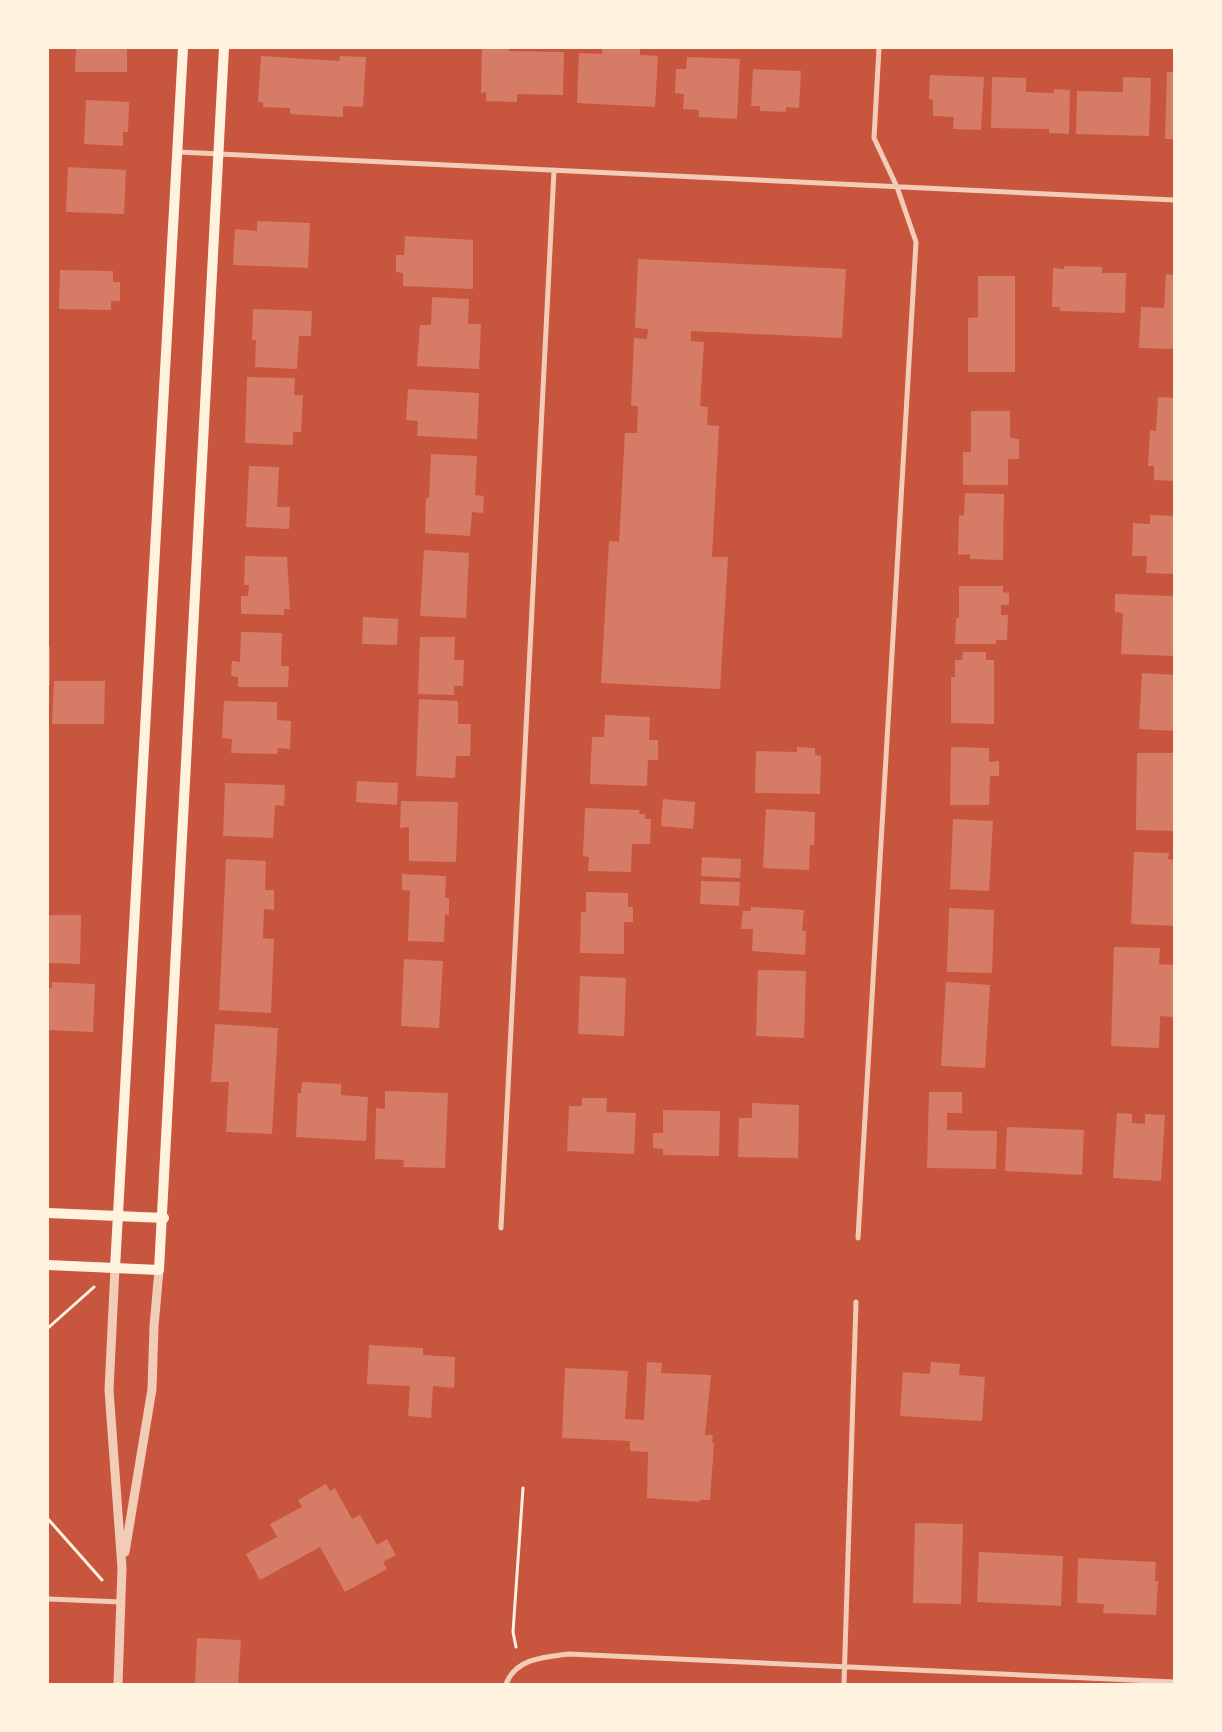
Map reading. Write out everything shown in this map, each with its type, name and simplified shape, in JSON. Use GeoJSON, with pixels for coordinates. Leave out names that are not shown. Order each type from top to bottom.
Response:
{"type":"FeatureCollection","features":[{"type":"Feature","properties":{"kind":"main road"},"geometry":{"type":"LineString","coordinates":[[115,1268],[183,48]]}},
{"type":"Feature","properties":{"kind":"main road"},"geometry":{"type":"LineString","coordinates":[[48,1265],[160,1270],[224,48]]}},
{"type":"Feature","properties":{"kind":"main road"},"geometry":{"type":"LineString","coordinates":[[48,1213],[164,1218]]}},
{"type":"Feature","properties":{"kind":"street"},"geometry":{"type":"LineString","coordinates":[[858,1238],[916,242],[897,187],[874,138],[879,48]]}},
{"type":"Feature","properties":{"kind":"street"},"geometry":{"type":"LineString","coordinates":[[178,152],[1174,200]]}},
{"type":"Feature","properties":{"kind":"street"},"geometry":{"type":"LineString","coordinates":[[500,1228],[554,170]]}},
{"type":"Feature","properties":{"kind":"street"},"geometry":{"type":"LineString","coordinates":[[115,1268],[109,1390],[122,1568],[118,1684]]}},
{"type":"Feature","properties":{"kind":"street"},"geometry":{"type":"LineString","coordinates":[[122,1568],[152,1390],[154,1326],[160,1270]]}},
{"type":"Feature","properties":{"kind":"street"},"geometry":{"type":"LineString","coordinates":[[844,1684],[856,1302]]}},
{"type":"Feature","properties":{"kind":"street"},"geometry":{"type":"LineString","coordinates":[[48,1599],[122,1602]]}},
{"type":"Feature","properties":{"kind":"street"},"geometry":{"type":"LineString","coordinates":[[506,1684],[519,1665],[540,1658],[569,1654],[1174,1682]]}},
{"type":"Feature","properties":{"kind":"path"},"geometry":{"type":"LineString","coordinates":[[48,1328],[115,1268]]}},
{"type":"Feature","properties":{"kind":"path"},"geometry":{"type":"LineString","coordinates":[[519,1665],[513,1632],[523,1488]]}},
{"type":"Feature","properties":{"kind":"path"},"geometry":{"type":"LineString","coordinates":[[48,1519],[122,1602]]}},
{"type":"Feature","properties":{"kind":"building"},"geometry":{"type":"Polygon","coordinates":[[[76,48],[127,48],[127,72],[75,72],[76,48]]]}},
{"type":"Feature","properties":{"kind":"building"},"geometry":{"type":"Polygon","coordinates":[[[482,48],[510,48],[509,51],[564,52],[563,95],[517,94],[517,102],[486,101],[486,92],[481,93],[482,48]]]}},
{"type":"Feature","properties":{"kind":"building"},"geometry":{"type":"Polygon","coordinates":[[[602,48],[640,49],[640,55],[658,56],[655,107],[577,103],[579,53],[602,54],[602,48]]]}},
{"type":"Feature","properties":{"kind":"building"},"geometry":{"type":"Polygon","coordinates":[[[261,56],[339,61],[340,56],[366,57],[363,107],[343,106],[343,117],[290,114],[290,108],[263,107],[263,102],[258,102],[261,56]]]}},
{"type":"Feature","properties":{"kind":"building"},"geometry":{"type":"Polygon","coordinates":[[[687,57],[740,59],[737,119],[699,117],[699,110],[683,109],[684,94],[675,93],[676,69],[686,69],[687,57]]]}},
{"type":"Feature","properties":{"kind":"building"},"geometry":{"type":"Polygon","coordinates":[[[753,69],[801,71],[799,108],[786,107],[786,112],[760,111],[760,106],[751,106],[753,69]]]}},
{"type":"Feature","properties":{"kind":"building"},"geometry":{"type":"Polygon","coordinates":[[[1167,72],[1174,72],[1174,139],[1165,139],[1167,72]]]}},
{"type":"Feature","properties":{"kind":"building"},"geometry":{"type":"Polygon","coordinates":[[[930,75],[984,77],[981,130],[953,129],[954,117],[933,116],[933,100],[929,99],[930,75]]]}},
{"type":"Feature","properties":{"kind":"building"},"geometry":{"type":"Polygon","coordinates":[[[992,77],[1026,78],[1026,92],[1054,93],[1054,89],[1070,90],[1069,134],[1049,133],[1049,129],[991,128],[992,77]]]}},
{"type":"Feature","properties":{"kind":"building"},"geometry":{"type":"Polygon","coordinates":[[[1123,77],[1151,78],[1149,136],[1076,134],[1077,91],[1123,92],[1123,77]]]}},
{"type":"Feature","properties":{"kind":"building"},"geometry":{"type":"Polygon","coordinates":[[[86,100],[129,102],[128,132],[123,132],[123,146],[84,144],[86,100]]]}},
{"type":"Feature","properties":{"kind":"building"},"geometry":{"type":"Polygon","coordinates":[[[68,167],[126,170],[124,214],[66,212],[68,167]]]}},
{"type":"Feature","properties":{"kind":"building"},"geometry":{"type":"Polygon","coordinates":[[[257,221],[310,223],[308,268],[233,265],[235,229],[257,231],[257,221]]]}},
{"type":"Feature","properties":{"kind":"building"},"geometry":{"type":"Polygon","coordinates":[[[405,236],[473,240],[473,289],[403,286],[403,273],[396,272],[396,255],[404,255],[405,236]]]}},
{"type":"Feature","properties":{"kind":"building"},"geometry":{"type":"Polygon","coordinates":[[[638,259],[846,269],[842,338],[691,331],[691,341],[704,342],[700,406],[708,407],[707,425],[719,426],[712,557],[728,557],[720,689],[601,683],[609,541],[619,542],[625,433],[637,433],[638,406],[631,406],[634,338],[647,339],[648,329],[635,328],[638,259]]]}},
{"type":"Feature","properties":{"kind":"building"},"geometry":{"type":"Polygon","coordinates":[[[1064,266],[1102,267],[1102,273],[1126,273],[1125,313],[1060,311],[1060,307],[1052,307],[1053,268],[1064,269],[1064,266]]]}},
{"type":"Feature","properties":{"kind":"building"},"geometry":{"type":"Polygon","coordinates":[[[60,270],[113,271],[113,282],[120,282],[120,301],[111,301],[111,310],[59,309],[60,270]]]}},
{"type":"Feature","properties":{"kind":"building"},"geometry":{"type":"Polygon","coordinates":[[[1166,274],[1174,275],[1174,349],[1139,348],[1141,307],[1164,308],[1166,274]]]}},
{"type":"Feature","properties":{"kind":"building"},"geometry":{"type":"Polygon","coordinates":[[[978,276],[1015,276],[1015,372],[968,372],[968,318],[978,317],[978,276]]]}},
{"type":"Feature","properties":{"kind":"building"},"geometry":{"type":"Polygon","coordinates":[[[432,297],[469,299],[468,324],[481,324],[479,369],[417,366],[420,325],[431,325],[432,297]]]}},
{"type":"Feature","properties":{"kind":"building"},"geometry":{"type":"Polygon","coordinates":[[[253,309],[312,311],[311,336],[299,336],[297,369],[255,367],[256,340],[252,340],[253,309]]]}},
{"type":"Feature","properties":{"kind":"building"},"geometry":{"type":"Polygon","coordinates":[[[247,377],[295,378],[294,395],[303,395],[301,432],[293,432],[293,445],[245,443],[247,377]]]}},
{"type":"Feature","properties":{"kind":"building"},"geometry":{"type":"Polygon","coordinates":[[[408,389],[479,393],[477,439],[417,436],[418,421],[406,420],[408,389]]]}},
{"type":"Feature","properties":{"kind":"building"},"geometry":{"type":"Polygon","coordinates":[[[1158,397],[1174,398],[1174,481],[1154,480],[1154,466],[1148,466],[1150,430],[1156,431],[1158,397]]]}},
{"type":"Feature","properties":{"kind":"building"},"geometry":{"type":"Polygon","coordinates":[[[971,411],[1010,411],[1010,438],[1019,439],[1019,459],[1008,459],[1008,485],[963,485],[963,452],[971,452],[971,411]]]}},
{"type":"Feature","properties":{"kind":"building"},"geometry":{"type":"Polygon","coordinates":[[[431,454],[477,456],[475,495],[484,496],[483,513],[472,512],[470,536],[425,533],[426,498],[429,498],[431,454]]]}},
{"type":"Feature","properties":{"kind":"building"},"geometry":{"type":"Polygon","coordinates":[[[249,466],[279,467],[277,507],[290,507],[289,529],[246,527],[249,466]]]}},
{"type":"Feature","properties":{"kind":"building"},"geometry":{"type":"Polygon","coordinates":[[[965,493],[1004,494],[1003,560],[970,559],[970,554],[958,555],[959,516],[964,515],[965,493]]]}},
{"type":"Feature","properties":{"kind":"building"},"geometry":{"type":"Polygon","coordinates":[[[1150,515],[1174,516],[1174,574],[1146,573],[1147,556],[1132,556],[1133,523],[1150,524],[1150,515]]]}},
{"type":"Feature","properties":{"kind":"building"},"geometry":{"type":"Polygon","coordinates":[[[424,550],[469,553],[466,618],[420,616],[424,550]]]}},
{"type":"Feature","properties":{"kind":"building"},"geometry":{"type":"Polygon","coordinates":[[[245,556],[287,557],[290,609],[284,609],[284,615],[241,614],[241,596],[248,596],[249,585],[244,585],[245,556]]]}},
{"type":"Feature","properties":{"kind":"building"},"geometry":{"type":"Polygon","coordinates":[[[959,586],[1003,586],[1003,592],[1009,593],[1009,605],[1001,605],[1001,615],[1008,615],[1007,640],[996,640],[996,644],[955,644],[956,618],[959,618],[959,586]]]}},
{"type":"Feature","properties":{"kind":"building"},"geometry":{"type":"Polygon","coordinates":[[[1115,594],[1174,596],[1174,656],[1121,654],[1123,613],[1115,612],[1115,594]]]}},
{"type":"Feature","properties":{"kind":"building"},"geometry":{"type":"Polygon","coordinates":[[[363,617],[398,619],[397,645],[362,644],[363,617]]]}},
{"type":"Feature","properties":{"kind":"building"},"geometry":{"type":"Polygon","coordinates":[[[241,632],[282,633],[281,666],[289,666],[288,687],[238,687],[238,677],[231,676],[232,661],[240,662],[241,632]]]}},
{"type":"Feature","properties":{"kind":"building"},"geometry":{"type":"Polygon","coordinates":[[[420,637],[455,637],[454,660],[464,660],[463,686],[454,686],[454,695],[418,694],[420,637]]]}},
{"type":"Feature","properties":{"kind":"building"},"geometry":{"type":"Polygon","coordinates":[[[48,646],[50,646],[50,685],[48,686],[48,646]]]}},
{"type":"Feature","properties":{"kind":"building"},"geometry":{"type":"Polygon","coordinates":[[[963,652],[986,652],[986,660],[994,660],[994,724],[951,723],[951,677],[955,677],[955,660],[962,660],[963,652]]]}},
{"type":"Feature","properties":{"kind":"building"},"geometry":{"type":"Polygon","coordinates":[[[1142,673],[1174,675],[1174,731],[1139,729],[1142,673]]]}},
{"type":"Feature","properties":{"kind":"building"},"geometry":{"type":"Polygon","coordinates":[[[54,681],[105,681],[104,724],[52,724],[54,681]]]}},
{"type":"Feature","properties":{"kind":"building"},"geometry":{"type":"Polygon","coordinates":[[[419,699],[458,701],[458,724],[471,724],[470,756],[456,756],[455,778],[416,776],[419,699]]]}},
{"type":"Feature","properties":{"kind":"building"},"geometry":{"type":"Polygon","coordinates":[[[224,701],[277,702],[277,720],[291,721],[290,749],[278,748],[277,754],[231,753],[232,739],[222,738],[224,701]]]}},
{"type":"Feature","properties":{"kind":"building"},"geometry":{"type":"Polygon","coordinates":[[[605,715],[650,717],[649,740],[658,740],[658,760],[648,760],[647,786],[590,784],[592,737],[604,737],[605,715]]]}},
{"type":"Feature","properties":{"kind":"building"},"geometry":{"type":"Polygon","coordinates":[[[797,747],[815,748],[815,755],[821,756],[820,794],[755,793],[756,751],[797,752],[797,747]]]}},
{"type":"Feature","properties":{"kind":"building"},"geometry":{"type":"Polygon","coordinates":[[[951,747],[989,748],[989,762],[999,761],[999,776],[990,776],[989,805],[950,805],[951,747]]]}},
{"type":"Feature","properties":{"kind":"building"},"geometry":{"type":"Polygon","coordinates":[[[1137,753],[1174,753],[1174,831],[1136,830],[1137,753]]]}},
{"type":"Feature","properties":{"kind":"building"},"geometry":{"type":"Polygon","coordinates":[[[357,781],[398,783],[397,805],[356,802],[357,781]]]}},
{"type":"Feature","properties":{"kind":"building"},"geometry":{"type":"Polygon","coordinates":[[[225,783],[285,785],[284,806],[275,805],[273,838],[223,836],[225,783]]]}},
{"type":"Feature","properties":{"kind":"building"},"geometry":{"type":"Polygon","coordinates":[[[663,799],[695,802],[693,829],[661,826],[663,799]]]}},
{"type":"Feature","properties":{"kind":"building"},"geometry":{"type":"Polygon","coordinates":[[[401,801],[458,802],[456,862],[409,861],[409,827],[400,828],[401,801]]]}},
{"type":"Feature","properties":{"kind":"building"},"geometry":{"type":"Polygon","coordinates":[[[585,808],[640,810],[639,814],[645,814],[645,819],[651,819],[650,844],[632,844],[631,872],[588,871],[589,857],[583,856],[585,808]]]}},
{"type":"Feature","properties":{"kind":"building"},"geometry":{"type":"Polygon","coordinates":[[[766,809],[815,812],[814,845],[810,845],[809,870],[763,868],[766,809]]]}},
{"type":"Feature","properties":{"kind":"building"},"geometry":{"type":"Polygon","coordinates":[[[953,819],[993,821],[989,891],[950,889],[953,819]]]}},
{"type":"Feature","properties":{"kind":"building"},"geometry":{"type":"Polygon","coordinates":[[[1134,852],[1169,853],[1168,859],[1174,860],[1174,926],[1131,924],[1134,852]]]}},
{"type":"Feature","properties":{"kind":"building"},"geometry":{"type":"Polygon","coordinates":[[[702,857],[741,859],[740,878],[701,876],[702,857]]]}},
{"type":"Feature","properties":{"kind":"building"},"geometry":{"type":"Polygon","coordinates":[[[226,859],[266,861],[265,890],[274,890],[274,910],[264,909],[263,938],[274,939],[271,1013],[219,1010],[226,859]]]}},
{"type":"Feature","properties":{"kind":"building"},"geometry":{"type":"Polygon","coordinates":[[[402,874],[446,876],[445,898],[449,898],[449,915],[445,914],[444,942],[408,941],[410,891],[402,890],[402,874]]]}},
{"type":"Feature","properties":{"kind":"building"},"geometry":{"type":"Polygon","coordinates":[[[701,881],[740,882],[739,906],[700,904],[701,881]]]}},
{"type":"Feature","properties":{"kind":"building"},"geometry":{"type":"Polygon","coordinates":[[[586,892],[628,893],[628,907],[633,907],[633,922],[624,922],[624,954],[580,953],[581,912],[586,912],[586,892]]]}},
{"type":"Feature","properties":{"kind":"building"},"geometry":{"type":"Polygon","coordinates":[[[751,907],[804,910],[802,931],[806,931],[805,955],[752,951],[753,929],[741,929],[743,911],[751,911],[751,907]]]}},
{"type":"Feature","properties":{"kind":"building"},"geometry":{"type":"Polygon","coordinates":[[[949,908],[994,910],[992,973],[947,972],[949,908]]]}},
{"type":"Feature","properties":{"kind":"building"},"geometry":{"type":"Polygon","coordinates":[[[48,915],[81,915],[80,964],[48,963],[48,915]]]}},
{"type":"Feature","properties":{"kind":"building"},"geometry":{"type":"Polygon","coordinates":[[[1114,947],[1160,948],[1159,964],[1174,965],[1173,1017],[1160,1016],[1159,1048],[1111,1046],[1114,947]]]}},
{"type":"Feature","properties":{"kind":"building"},"geometry":{"type":"Polygon","coordinates":[[[404,959],[443,961],[439,1028],[401,1026],[404,959]]]}},
{"type":"Feature","properties":{"kind":"building"},"geometry":{"type":"Polygon","coordinates":[[[758,970],[806,971],[804,1038],[756,1036],[758,970]]]}},
{"type":"Feature","properties":{"kind":"building"},"geometry":{"type":"Polygon","coordinates":[[[580,976],[626,978],[624,1036],[578,1034],[580,976]]]}},
{"type":"Feature","properties":{"kind":"building"},"geometry":{"type":"Polygon","coordinates":[[[52,982],[95,984],[93,1032],[48,1030],[48,988],[52,988],[52,982]]]}},
{"type":"Feature","properties":{"kind":"building"},"geometry":{"type":"Polygon","coordinates":[[[946,982],[990,985],[985,1068],[941,1066],[946,982]]]}},
{"type":"Feature","properties":{"kind":"building"},"geometry":{"type":"Polygon","coordinates":[[[215,1024],[278,1028],[272,1134],[226,1132],[229,1082],[211,1082],[215,1024]]]}},
{"type":"Feature","properties":{"kind":"building"},"geometry":{"type":"Polygon","coordinates":[[[302,1082],[341,1084],[341,1095],[368,1097],[366,1141],[296,1137],[298,1093],[301,1093],[302,1082]]]}},
{"type":"Feature","properties":{"kind":"building"},"geometry":{"type":"Polygon","coordinates":[[[385,1091],[448,1093],[445,1168],[403,1167],[404,1160],[375,1159],[376,1108],[385,1109],[385,1091]]]}},
{"type":"Feature","properties":{"kind":"building"},"geometry":{"type":"Polygon","coordinates":[[[929,1092],[962,1092],[962,1113],[947,1113],[947,1130],[997,1131],[996,1169],[927,1168],[929,1092]]]}},
{"type":"Feature","properties":{"kind":"building"},"geometry":{"type":"Polygon","coordinates":[[[582,1098],[607,1098],[606,1112],[636,1113],[634,1154],[567,1151],[569,1106],[582,1106],[582,1098]]]}},
{"type":"Feature","properties":{"kind":"building"},"geometry":{"type":"Polygon","coordinates":[[[752,1103],[799,1105],[798,1158],[738,1157],[739,1118],[752,1118],[752,1103]]]}},
{"type":"Feature","properties":{"kind":"building"},"geometry":{"type":"Polygon","coordinates":[[[663,1110],[720,1111],[719,1156],[663,1155],[663,1149],[653,1148],[653,1133],[663,1133],[663,1110]]]}},
{"type":"Feature","properties":{"kind":"building"},"geometry":{"type":"Polygon","coordinates":[[[1117,1113],[1132,1114],[1132,1123],[1145,1124],[1145,1114],[1165,1115],[1161,1181],[1113,1178],[1117,1113]]]}},
{"type":"Feature","properties":{"kind":"building"},"geometry":{"type":"Polygon","coordinates":[[[1007,1127],[1084,1130],[1082,1175],[1005,1171],[1007,1127]]]}},
{"type":"Feature","properties":{"kind":"building"},"geometry":{"type":"Polygon","coordinates":[[[369,1345],[423,1348],[423,1355],[455,1357],[454,1388],[433,1386],[431,1418],[408,1416],[410,1386],[367,1384],[369,1345]]]}},
{"type":"Feature","properties":{"kind":"building"},"geometry":{"type":"Polygon","coordinates":[[[647,1362],[662,1363],[661,1373],[711,1375],[705,1435],[713,1435],[712,1443],[714,1443],[710,1500],[700,1500],[699,1502],[647,1498],[648,1452],[630,1451],[630,1441],[562,1438],[565,1368],[628,1371],[625,1419],[644,1420],[647,1362]]]}},
{"type":"Feature","properties":{"kind":"building"},"geometry":{"type":"Polygon","coordinates":[[[931,1362],[960,1364],[959,1375],[985,1377],[982,1421],[900,1416],[903,1372],[930,1374],[931,1362]]]}},
{"type":"Feature","properties":{"kind":"building"},"geometry":{"type":"Polygon","coordinates":[[[326,1484],[330,1491],[335,1488],[352,1519],[360,1515],[377,1545],[387,1539],[396,1555],[383,1562],[387,1569],[345,1592],[320,1547],[260,1580],[246,1554],[277,1537],[270,1524],[302,1507],[298,1500],[326,1484]]]}},
{"type":"Feature","properties":{"kind":"building"},"geometry":{"type":"Polygon","coordinates":[[[915,1523],[963,1524],[961,1604],[913,1603],[915,1523]]]}},
{"type":"Feature","properties":{"kind":"building"},"geometry":{"type":"Polygon","coordinates":[[[979,1552],[1063,1556],[1061,1606],[977,1602],[979,1552]]]}},
{"type":"Feature","properties":{"kind":"building"},"geometry":{"type":"Polygon","coordinates":[[[1078,1558],[1156,1562],[1155,1581],[1158,1581],[1156,1615],[1103,1613],[1104,1604],[1077,1603],[1078,1558]]]}},
{"type":"Feature","properties":{"kind":"building"},"geometry":{"type":"Polygon","coordinates":[[[197,1638],[241,1640],[238,1684],[195,1684],[197,1638]]]}}]}
